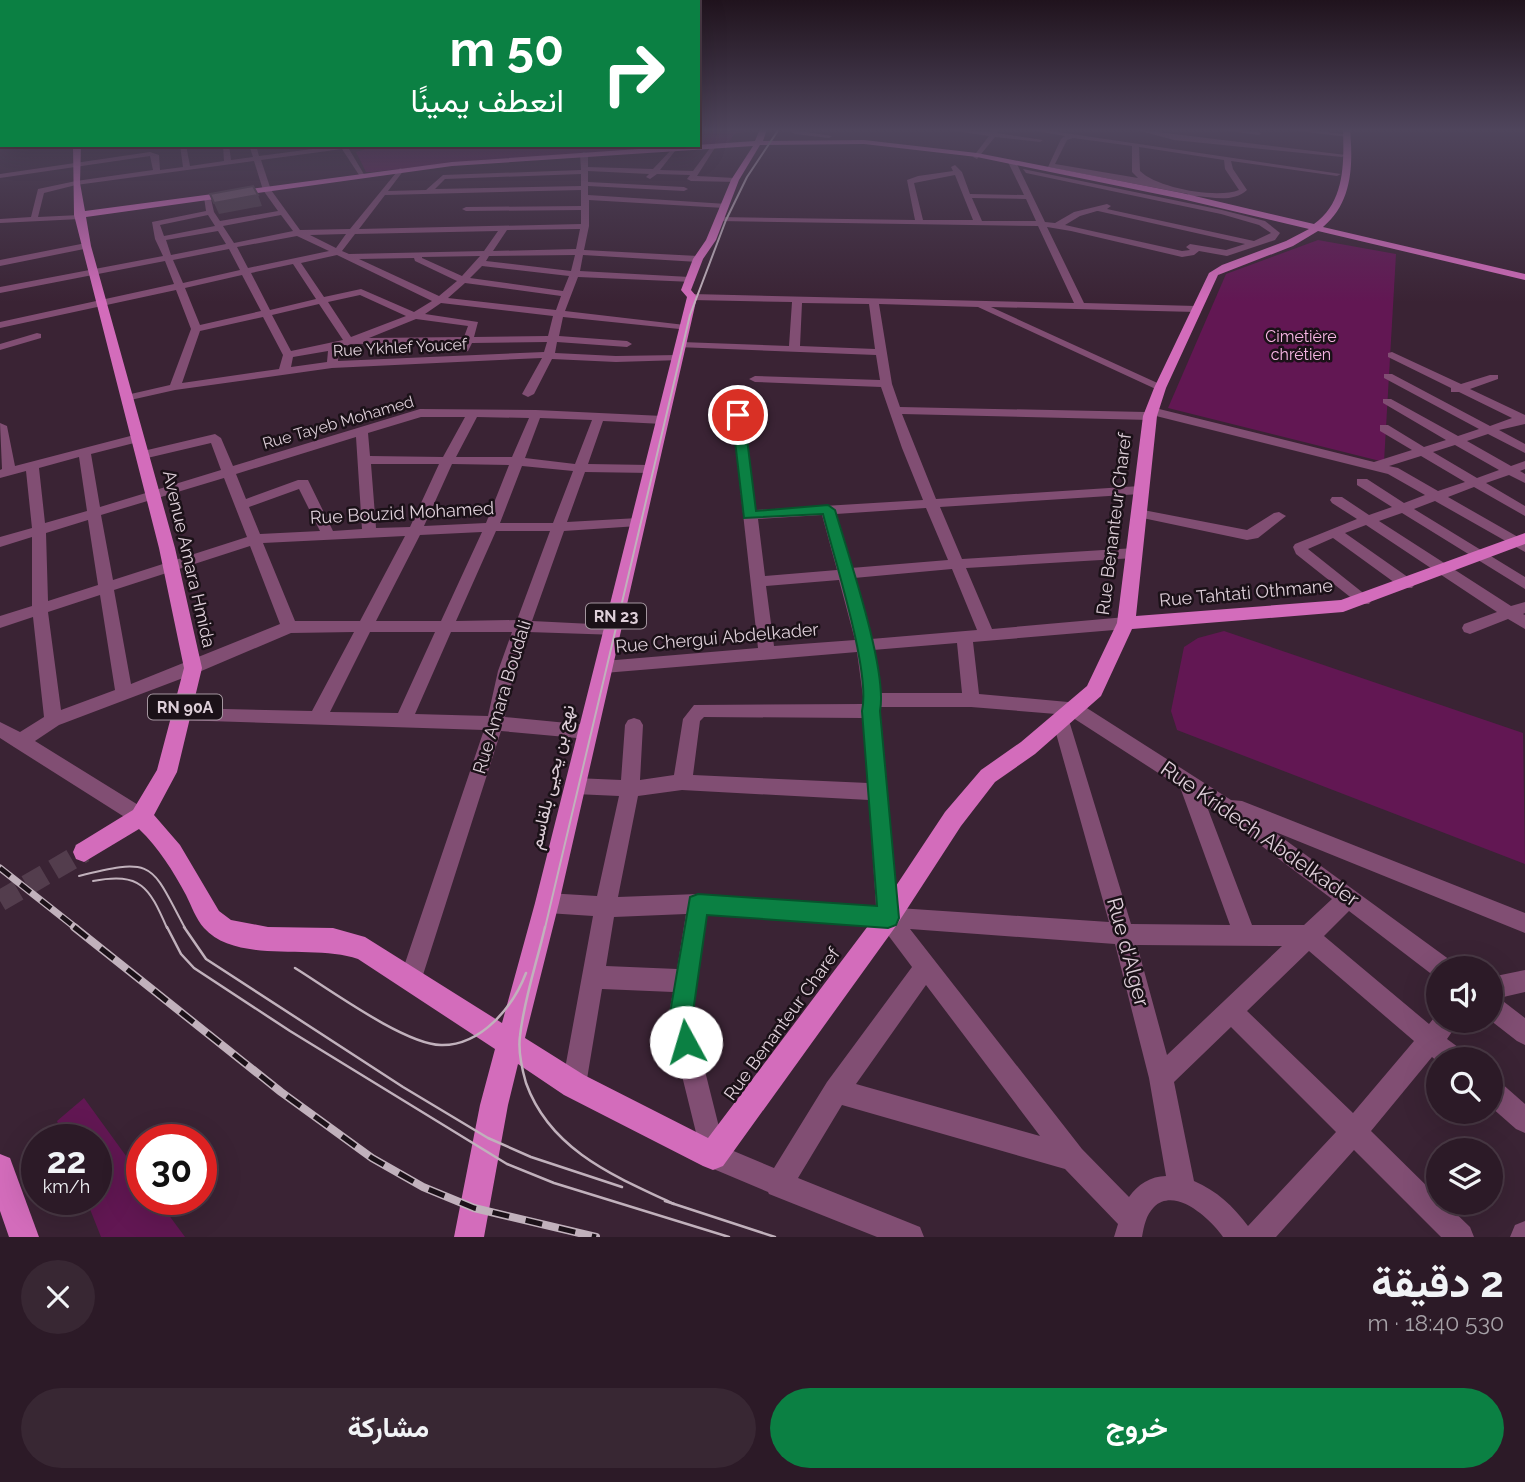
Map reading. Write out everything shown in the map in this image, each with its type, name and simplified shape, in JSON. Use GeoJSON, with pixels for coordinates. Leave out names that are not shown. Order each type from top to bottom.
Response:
{"type":"FeatureCollection","features":[{"type":"Feature","properties":{"kind":"main road","name":"Avenue Amara Hmida"},"geometry":{"type":"LineString","coordinates":[[79,187],[80,216],[92,273],[153,494],[193,668],[167,772],[141,817]]}},
{"type":"Feature","properties":{"kind":"main road"},"geometry":{"type":"LineString","coordinates":[[268,191],[294,187]]}},
{"type":"Feature","properties":{"kind":"main road"},"geometry":{"type":"LineString","coordinates":[[80,216],[296,187]]}},
{"type":"Feature","properties":{"kind":"main road","name":"نهج بن يحيى بلقاسم"},"geometry":{"type":"LineString","coordinates":[[469,1237],[494,1105],[547,903],[692,297],[686,290],[698,259],[711,240],[732,187]]}},
{"type":"Feature","properties":{"kind":"main road"},"geometry":{"type":"LineString","coordinates":[[1127,187],[1318,225],[1353,237],[1525,277]]}},
{"type":"Feature","properties":{"kind":"main road"},"geometry":{"type":"LineString","coordinates":[[1144,187],[1191,195],[1284,219],[1304,230],[1318,225],[1340,200],[1343,187]]}},
{"type":"Feature","properties":{"kind":"main road"},"geometry":{"type":"LineString","coordinates":[[1331,194],[1318,225],[1319,234],[1353,237]]}},
{"type":"Feature","properties":{"kind":"main road","name":"Rue Benanteur Charef"},"geometry":{"type":"LineString","coordinates":[[713,1156],[888,918],[953,819],[988,776],[1028,748],[1094,691],[1126,624],[1151,413],[1196,309],[1214,273],[1318,225]]}},
{"type":"Feature","properties":{"kind":"main road","name":"Rue Tahtati Othmane"},"geometry":{"type":"LineString","coordinates":[[1126,624],[1343,606],[1522,542]]}},
{"type":"Feature","properties":{"kind":"main road"},"geometry":{"type":"LineString","coordinates":[[85,852],[141,817],[157,830],[176,855],[211,919],[219,928],[242,936],[337,940],[365,949],[574,1085],[713,1156]]}},
{"type":"Feature","properties":{"kind":"main road"},"geometry":{"type":"LineString","coordinates":[[0,1168],[24,1237]]}},
{"type":"Feature","properties":{"kind":"street"},"geometry":{"type":"LineString","coordinates":[[34,216],[41,191],[46,187]]}},
{"type":"Feature","properties":{"kind":"street"},"geometry":{"type":"LineString","coordinates":[[266,187],[298,233],[439,300],[637,322],[681,344],[880,352]]}},
{"type":"Feature","properties":{"kind":"street"},"geometry":{"type":"LineString","coordinates":[[341,254],[353,231],[388,187]]}},
{"type":"Feature","properties":{"kind":"street"},"geometry":{"type":"LineString","coordinates":[[428,192],[432,187]]}},
{"type":"Feature","properties":{"kind":"street"},"geometry":{"type":"LineString","coordinates":[[491,191],[493,187]]}},
{"type":"Feature","properties":{"kind":"street"},"geometry":{"type":"LineString","coordinates":[[383,193],[642,187],[684,189]]}},
{"type":"Feature","properties":{"kind":"street"},"geometry":{"type":"LineString","coordinates":[[911,187],[919,221]]}},
{"type":"Feature","properties":{"kind":"street"},"geometry":{"type":"LineString","coordinates":[[964,187],[976,218]]}},
{"type":"Feature","properties":{"kind":"street"},"geometry":{"type":"LineString","coordinates":[[1021,187],[1081,307]]}},
{"type":"Feature","properties":{"kind":"street"},"geometry":{"type":"LineString","coordinates":[[1069,218],[1227,253],[1272,238],[1276,233],[1262,223],[1244,217],[1100,187]]}},
{"type":"Feature","properties":{"kind":"street"},"geometry":{"type":"LineString","coordinates":[[1162,187],[1191,195],[1229,196],[1241,192],[1241,187]]}},
{"type":"Feature","properties":{"kind":"street"},"geometry":{"type":"LineString","coordinates":[[538,208],[547,189]]}},
{"type":"Feature","properties":{"kind":"street"},"geometry":{"type":"LineString","coordinates":[[584,189],[673,206],[724,206]]}},
{"type":"Feature","properties":{"kind":"street"},"geometry":{"type":"LineString","coordinates":[[528,394],[549,355],[565,294],[575,274],[585,226],[584,189]]}},
{"type":"Feature","properties":{"kind":"street"},"geometry":{"type":"LineString","coordinates":[[673,206],[684,189]]}},
{"type":"Feature","properties":{"kind":"street"},"geometry":{"type":"LineString","coordinates":[[456,233],[477,191]]}},
{"type":"Feature","properties":{"kind":"street"},"geometry":{"type":"LineString","coordinates":[[967,192],[1024,193]]}},
{"type":"Feature","properties":{"kind":"street"},"geometry":{"type":"LineString","coordinates":[[1058,225],[1069,218],[1142,195]]}},
{"type":"Feature","properties":{"kind":"street"},"geometry":{"type":"LineString","coordinates":[[207,200],[210,212],[288,355],[284,373]]}},
{"type":"Feature","properties":{"kind":"street"},"geometry":{"type":"LineString","coordinates":[[466,209],[584,208]]}},
{"type":"Feature","properties":{"kind":"street"},"geometry":{"type":"LineString","coordinates":[[1098,209],[1255,244]]}},
{"type":"Feature","properties":{"kind":"street"},"geometry":{"type":"LineString","coordinates":[[175,387],[196,329],[177,287],[159,239],[156,223],[210,212]]}},
{"type":"Feature","properties":{"kind":"street"},"geometry":{"type":"LineString","coordinates":[[0,290],[192,254],[224,234],[283,212]]}},
{"type":"Feature","properties":{"kind":"street"},"geometry":{"type":"LineString","coordinates":[[719,219],[919,221],[1035,214]]}},
{"type":"Feature","properties":{"kind":"street"},"geometry":{"type":"LineString","coordinates":[[0,219],[80,216]]}},
{"type":"Feature","properties":{"kind":"street"},"geometry":{"type":"LineString","coordinates":[[0,219],[80,216]]}},
{"type":"Feature","properties":{"kind":"street"},"geometry":{"type":"LineString","coordinates":[[976,218],[1058,225],[1185,254],[1197,248]]}},
{"type":"Feature","properties":{"kind":"street"},"geometry":{"type":"LineString","coordinates":[[224,234],[292,224]]}},
{"type":"Feature","properties":{"kind":"street"},"geometry":{"type":"LineString","coordinates":[[0,325],[295,261],[341,254],[420,230],[456,233],[466,229],[585,226]]}},
{"type":"Feature","properties":{"kind":"street"},"geometry":{"type":"LineString","coordinates":[[535,252],[542,227]]}},
{"type":"Feature","properties":{"kind":"street"},"geometry":{"type":"LineString","coordinates":[[288,355],[334,347],[413,316],[439,300],[485,259],[504,228]]}},
{"type":"Feature","properties":{"kind":"street"},"geometry":{"type":"LineString","coordinates":[[414,238],[420,230]]}},
{"type":"Feature","properties":{"kind":"street"},"geometry":{"type":"LineString","coordinates":[[159,239],[183,234],[353,231],[383,243],[400,255],[446,254],[575,274],[690,280]]}},
{"type":"Feature","properties":{"kind":"street"},"geometry":{"type":"LineString","coordinates":[[183,234],[192,254]]}},
{"type":"Feature","properties":{"kind":"street"},"geometry":{"type":"LineString","coordinates":[[0,263],[86,246]]}},
{"type":"Feature","properties":{"kind":"street"},"geometry":{"type":"LineString","coordinates":[[446,254],[453,246]]}},
{"type":"Feature","properties":{"kind":"street"},"geometry":{"type":"LineString","coordinates":[[400,255],[407,247]]}},
{"type":"Feature","properties":{"kind":"street"},"geometry":{"type":"LineString","coordinates":[[485,259],[535,252],[579,252],[698,259]]}},
{"type":"Feature","properties":{"kind":"street"},"geometry":{"type":"LineString","coordinates":[[418,255],[418,259],[463,280],[565,294]]}},
{"type":"Feature","properties":{"kind":"street"},"geometry":{"type":"LineString","coordinates":[[295,261],[348,341]]}},
{"type":"Feature","properties":{"kind":"street"},"geometry":{"type":"LineString","coordinates":[[196,329],[361,292],[413,316],[474,324],[469,340],[457,361]]}},
{"type":"Feature","properties":{"kind":"street"},"geometry":{"type":"LineString","coordinates":[[692,297],[1196,309]]}},
{"type":"Feature","properties":{"kind":"street"},"geometry":{"type":"LineString","coordinates":[[794,350],[797,298]]}},
{"type":"Feature","properties":{"kind":"street"},"geometry":{"type":"LineString","coordinates":[[873,300],[886,384],[931,503],[987,636]]}},
{"type":"Feature","properties":{"kind":"street"},"geometry":{"type":"LineString","coordinates":[[976,304],[1160,388]]}},
{"type":"Feature","properties":{"kind":"street"},"geometry":{"type":"LineString","coordinates":[[0,347],[35,342],[47,315]]}},
{"type":"Feature","properties":{"kind":"street"},"geometry":{"type":"LineString","coordinates":[[616,359],[627,344],[637,322]]}},
{"type":"Feature","properties":{"kind":"street"},"geometry":{"type":"LineString","coordinates":[[348,341],[553,339],[627,344]]}},
{"type":"Feature","properties":{"kind":"street","name":"Rue Ykhlef Youcef"},"geometry":{"type":"LineString","coordinates":[[126,398],[175,387],[332,365],[549,355],[616,359],[681,344]]}},
{"type":"Feature","properties":{"kind":"street"},"geometry":{"type":"LineString","coordinates":[[332,365],[334,347]]}},
{"type":"Feature","properties":{"kind":"street"},"geometry":{"type":"LineString","coordinates":[[1392,355],[1524,420]]}},
{"type":"Feature","properties":{"kind":"street"},"geometry":{"type":"LineString","coordinates":[[1388,376],[1525,449]]}},
{"type":"Feature","properties":{"kind":"street"},"geometry":{"type":"LineString","coordinates":[[1399,408],[1494,377]]}},
{"type":"Feature","properties":{"kind":"street"},"geometry":{"type":"LineString","coordinates":[[755,379],[886,384]]}},
{"type":"Feature","properties":{"kind":"street"},"geometry":{"type":"LineString","coordinates":[[1387,401],[1525,479]]}},
{"type":"Feature","properties":{"kind":"street"},"geometry":{"type":"LineString","coordinates":[[895,410],[1151,413],[1401,474],[1522,542]]}},
{"type":"Feature","properties":{"kind":"street","name":"Rue Tayeb Mohamed"},"geometry":{"type":"LineString","coordinates":[[0,542],[420,413],[537,414],[663,420]]}},
{"type":"Feature","properties":{"kind":"street"},"geometry":{"type":"LineString","coordinates":[[317,719],[415,531],[447,461],[474,413]]}},
{"type":"Feature","properties":{"kind":"street"},"geometry":{"type":"LineString","coordinates":[[403,722],[491,527],[515,461],[537,414]]}},
{"type":"Feature","properties":{"kind":"street"},"geometry":{"type":"LineString","coordinates":[[738,415],[767,654]]}},
{"type":"Feature","properties":{"kind":"street","name":"Rue Amara Boudali"},"geometry":{"type":"LineString","coordinates":[[411,978],[495,723],[506,671],[598,419]]}},
{"type":"Feature","properties":{"kind":"street"},"geometry":{"type":"LineString","coordinates":[[1376,466],[1455,439],[1524,420]]}},
{"type":"Feature","properties":{"kind":"street"},"geometry":{"type":"LineString","coordinates":[[1,426],[4,473],[84,452],[213,438],[256,539],[289,627]]}},
{"type":"Feature","properties":{"kind":"street"},"geometry":{"type":"LineString","coordinates":[[1384,428],[1525,512]]}},
{"type":"Feature","properties":{"kind":"street"},"geometry":{"type":"LineString","coordinates":[[362,431],[369,534]]}},
{"type":"Feature","properties":{"kind":"street"},"geometry":{"type":"LineString","coordinates":[[84,452],[124,694]]}},
{"type":"Feature","properties":{"kind":"street"},"geometry":{"type":"LineString","coordinates":[[363,460],[515,461],[580,468],[651,469]]}},
{"type":"Feature","properties":{"kind":"street"},"geometry":{"type":"LineString","coordinates":[[1364,600],[1299,550],[1300,547],[1525,465]]}},
{"type":"Feature","properties":{"kind":"street"},"geometry":{"type":"LineString","coordinates":[[32,466],[39,530],[40,608],[53,720]]}},
{"type":"Feature","properties":{"kind":"street"},"geometry":{"type":"LineString","coordinates":[[1362,482],[1525,584]]}},
{"type":"Feature","properties":{"kind":"street"},"geometry":{"type":"LineString","coordinates":[[242,505],[303,483],[329,536]]}},
{"type":"Feature","properties":{"kind":"street"},"geometry":{"type":"LineString","coordinates":[[749,515],[1140,490]]}},
{"type":"Feature","properties":{"kind":"street"},"geometry":{"type":"LineString","coordinates":[[1337,500],[1442,570],[1517,610],[1525,623]]}},
{"type":"Feature","properties":{"kind":"street"},"geometry":{"type":"LineString","coordinates":[[828,510],[864,643],[872,705],[888,918],[1129,1227]]}},
{"type":"Feature","properties":{"kind":"street"},"geometry":{"type":"LineString","coordinates":[[1138,513],[1247,535],[1253,535],[1279,516]]}},
{"type":"Feature","properties":{"kind":"street","name":"Rue Bouzid Mohamed"},"geometry":{"type":"LineString","coordinates":[[0,622],[256,539],[638,522]]}},
{"type":"Feature","properties":{"kind":"street"},"geometry":{"type":"LineString","coordinates":[[1334,533],[1407,584]]}},
{"type":"Feature","properties":{"kind":"street"},"geometry":{"type":"LineString","coordinates":[[757,582],[956,564],[1135,552]]}},
{"type":"Feature","properties":{"kind":"street"},"geometry":{"type":"LineString","coordinates":[[1469,628],[1517,610]]}},
{"type":"Feature","properties":{"kind":"street","name":"Rue Chergui Abdelkader"},"geometry":{"type":"LineString","coordinates":[[604,667],[864,643],[964,638],[1126,624]]}},
{"type":"Feature","properties":{"kind":"street"},"geometry":{"type":"LineString","coordinates":[[20,742],[53,720],[193,668],[289,627],[365,625],[446,628],[523,625],[612,631]]}},
{"type":"Feature","properties":{"kind":"street"},"geometry":{"type":"LineString","coordinates":[[964,638],[971,700]]}},
{"type":"Feature","properties":{"kind":"street"},"geometry":{"type":"LineString","coordinates":[[682,782],[692,719],[701,710],[971,700],[1067,713]]}},
{"type":"Feature","properties":{"kind":"street","name":"Rue Kridech Abdelkader"},"geometry":{"type":"LineString","coordinates":[[1067,713],[1213,798],[1426,956]]}},
{"type":"Feature","properties":{"kind":"street","name":"Rue d'Alger"},"geometry":{"type":"LineString","coordinates":[[1067,713],[1161,1078],[1182,1189]]}},
{"type":"Feature","properties":{"kind":"street"},"geometry":{"type":"LineString","coordinates":[[183,715],[495,723],[588,732]]}},
{"type":"Feature","properties":{"kind":"street"},"geometry":{"type":"LineString","coordinates":[[574,1085],[605,906],[630,789],[634,725]]}},
{"type":"Feature","properties":{"kind":"street"},"geometry":{"type":"LineString","coordinates":[[0,729],[141,817]]}},
{"type":"Feature","properties":{"kind":"street"},"geometry":{"type":"LineString","coordinates":[[575,786],[630,789],[682,782],[877,792]]}},
{"type":"Feature","properties":{"kind":"street"},"geometry":{"type":"LineString","coordinates":[[1188,782],[1245,935]]}},
{"type":"Feature","properties":{"kind":"street"},"geometry":{"type":"LineString","coordinates":[[1213,798],[1525,923]]}},
{"type":"Feature","properties":{"kind":"street"},"geometry":{"type":"LineString","coordinates":[[1161,1078],[1349,897]]}},
{"type":"Feature","properties":{"kind":"street"},"geometry":{"type":"LineString","coordinates":[[547,903],[605,906],[698,904],[1124,934],[1308,936],[1439,1047]]}},
{"type":"Feature","properties":{"kind":"street"},"geometry":{"type":"LineString","coordinates":[[698,904],[680,1019],[713,1156],[778,1185],[911,1237]]}},
{"type":"Feature","properties":{"kind":"street"},"geometry":{"type":"LineString","coordinates":[[778,1185],[836,1091],[926,966]]}},
{"type":"Feature","properties":{"kind":"street"},"geometry":{"type":"LineString","coordinates":[[592,977],[686,981]]}},
{"type":"Feature","properties":{"kind":"street"},"geometry":{"type":"LineString","coordinates":[[1503,986],[1525,981]]}},
{"type":"Feature","properties":{"kind":"street"},"geometry":{"type":"LineString","coordinates":[[1230,1010],[1460,1237]]}},
{"type":"Feature","properties":{"kind":"street"},"geometry":{"type":"LineString","coordinates":[[1503,1016],[1525,1033]]}},
{"type":"Feature","properties":{"kind":"street"},"geometry":{"type":"LineString","coordinates":[[1257,1237],[1354,1131],[1437,1033]]}},
{"type":"Feature","properties":{"kind":"street"},"geometry":{"type":"LineString","coordinates":[[836,1091],[1073,1158]]}},
{"type":"Feature","properties":{"kind":"street"},"geometry":{"type":"LineString","coordinates":[[1503,1101],[1525,1120]]}},
{"type":"Feature","properties":{"kind":"street"},"geometry":{"type":"LineString","coordinates":[[1129,1227],[1138,1202],[1150,1192],[1165,1187],[1182,1189],[1200,1196],[1218,1209],[1239,1237]]}},
{"type":"Feature","properties":{"kind":"green space","name":"Cimetière chrétien"},"geometry":{"type":"Polygon","coordinates":[[[1318,240],[1396,254],[1384,462],[1168,408],[1226,274],[1318,240]]]}},
{"type":"Feature","properties":{"kind":"green space"},"geometry":{"type":"Polygon","coordinates":[[[1224,631],[1523,733],[1525,864],[1177,730],[1171,711],[1184,647],[1198,638],[1224,631]]]}},
{"type":"Feature","properties":{"kind":"green space"},"geometry":{"type":"Polygon","coordinates":[[[84,1098],[103,1124],[58,1124],[57,1121],[84,1098]]]}},
{"type":"Feature","properties":{"kind":"green space"},"geometry":{"type":"Polygon","coordinates":[[[112,1137],[126,1156],[126,1215],[169,1215],[185,1237],[101,1237],[92,1215],[112,1215],[112,1137]]]}},
{"type":"Feature","properties":{"kind":"building"},"geometry":{"type":"Polygon","coordinates":[[[253,187],[258,195],[214,203],[210,194],[253,187]]]}},
{"type":"Feature","properties":{"kind":"tunnel"},"geometry":{"type":"LineString","coordinates":[[0,901],[84,852]]}},
{"type":"Feature","properties":{"kind":"tram line"},"geometry":{"type":"LineString","coordinates":[[545,928],[690,315],[726,220],[742,187]]}},
{"type":"Feature","properties":{"kind":"tram line"},"geometry":{"type":"LineString","coordinates":[[79,876],[123,867],[137,867],[148,871],[165,890],[185,928]]}},
{"type":"Feature","properties":{"kind":"tram line"},"geometry":{"type":"LineString","coordinates":[[93,881],[122,879],[141,886],[155,902],[167,928]]}},
{"type":"Feature","properties":{"kind":"tram line"},"geometry":{"type":"LineString","coordinates":[[167,927],[181,954],[194,968],[290,1031],[507,1164],[554,1183],[729,1237]]}},
{"type":"Feature","properties":{"kind":"tram line"},"geometry":{"type":"LineString","coordinates":[[184,927],[206,959],[403,1087],[488,1138],[531,1157],[622,1187]]}},
{"type":"Feature","properties":{"kind":"tram line"},"geometry":{"type":"LineString","coordinates":[[545,927],[524,1008],[520,1041],[526,1083],[551,1126],[586,1158],[629,1183],[674,1204]]}},
{"type":"Feature","properties":{"kind":"tram line"},"geometry":{"type":"LineString","coordinates":[[295,968],[388,1026],[407,1036],[441,1045],[456,1044],[469,1039],[494,1022],[513,999],[526,973]]}},
{"type":"Feature","properties":{"kind":"tram line"},"geometry":{"type":"LineString","coordinates":[[665,1201],[674,1204]]}},
{"type":"Feature","properties":{"kind":"tram line"},"geometry":{"type":"LineString","coordinates":[[674,1204],[775,1237]]}},
{"type":"Feature","properties":{"kind":"railway"},"geometry":{"type":"LineString","coordinates":[[0,868],[76,928]]}},
{"type":"Feature","properties":{"kind":"railway"},"geometry":{"type":"LineString","coordinates":[[74,927],[281,1092],[372,1158],[423,1187],[474,1208],[596,1237]]}},
{"type":"Feature","properties":{"kind":"route"},"geometry":{"type":"LineString","coordinates":[[686,1042],[680,1019],[698,904],[888,918],[871,711],[873,700],[864,643],[828,510],[749,515],[738,415]]}}]}
